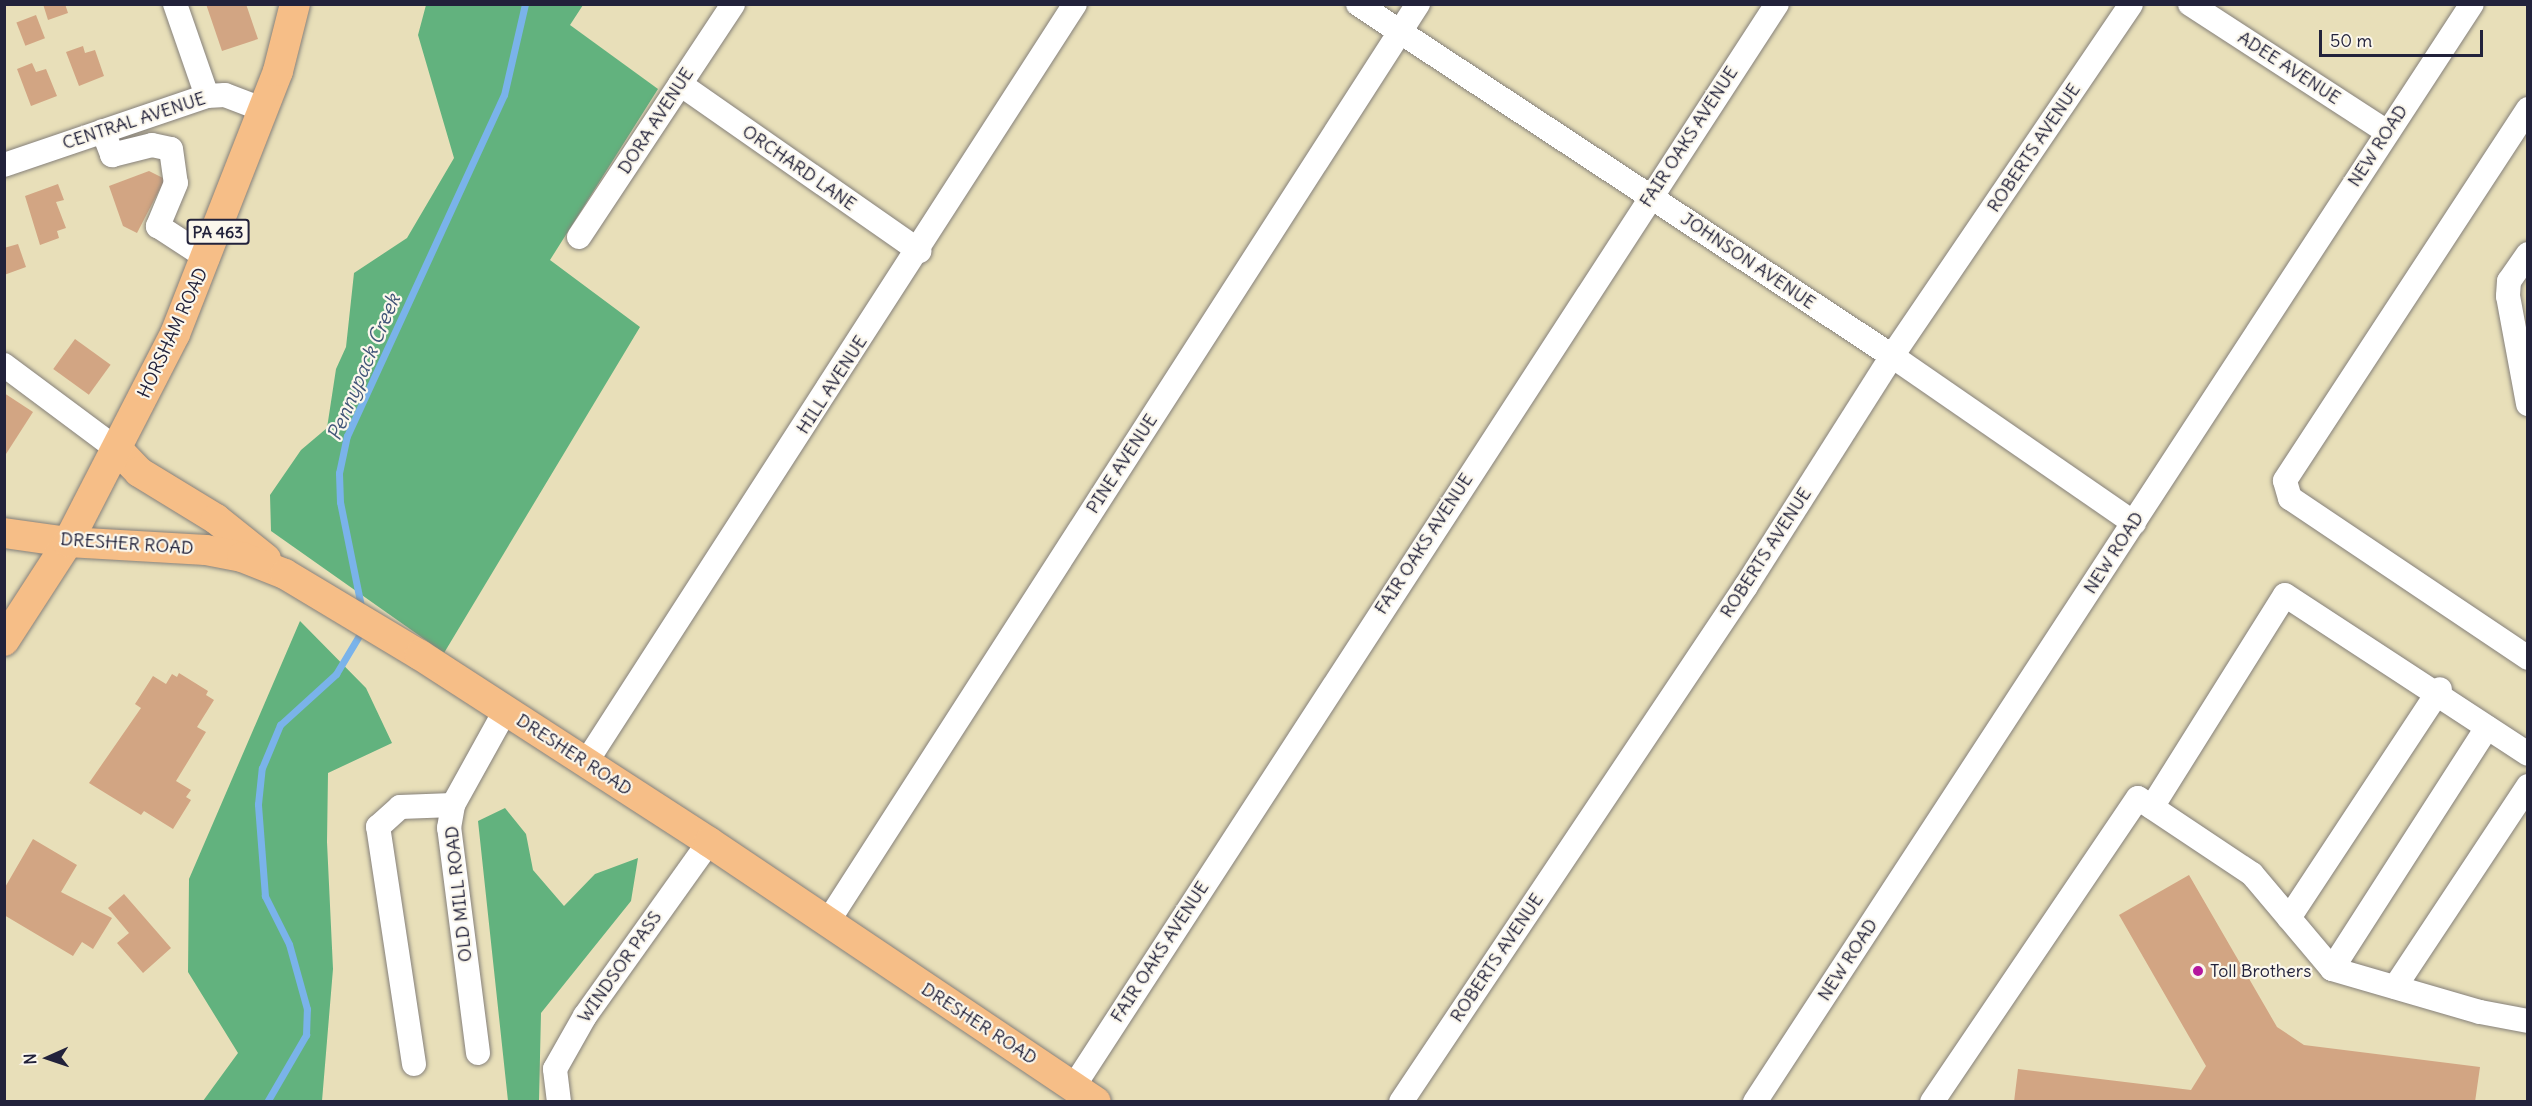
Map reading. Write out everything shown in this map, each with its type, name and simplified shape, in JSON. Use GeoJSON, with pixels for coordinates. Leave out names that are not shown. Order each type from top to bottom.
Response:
{"type":"FeatureCollection","features":[{"type":"Feature","properties":{"kind":"main road","name":"HORSHAM ROAD"},"geometry":{"type":"LineString","coordinates":[[4,641],[68,542],[118,450],[207,258],[264,110],[295,4]]}},
{"type":"Feature","properties":{"kind":"main road"},"geometry":{"type":"LineString","coordinates":[[118,450],[139,472],[216,519],[296,580]]}},
{"type":"Feature","properties":{"kind":"main road","name":"DRESHER ROAD"},"geometry":{"type":"LineString","coordinates":[[4,533],[68,542],[206,550],[242,557],[296,580],[420,655],[585,764],[709,842],[1085,1094]]}},
{"type":"Feature","properties":{"kind":"street"},"geometry":{"type":"LineString","coordinates":[[175,4],[207,96]]}},
{"type":"Feature","properties":{"kind":"street","name":"DORA AVENUE"},"geometry":{"type":"LineString","coordinates":[[579,237],[733,4]]}},
{"type":"Feature","properties":{"kind":"street","name":"HILL AVENUE"},"geometry":{"type":"LineString","coordinates":[[585,764],[919,251],[1075,4]]}},
{"type":"Feature","properties":{"kind":"street","name":"JOHNSON AVENUE"},"geometry":{"type":"LineString","coordinates":[[1358,4],[1892,356],[2134,523]]}},
{"type":"Feature","properties":{"kind":"street","name":"PINE AVENUE"},"geometry":{"type":"LineString","coordinates":[[827,923],[1418,4]]}},
{"type":"Feature","properties":{"kind":"street","name":"FAIR OAKS AVENUE"},"geometry":{"type":"LineString","coordinates":[[1085,1094],[1650,196],[1777,4]]}},
{"type":"Feature","properties":{"kind":"street","name":"ROBERTS AVENUE"},"geometry":{"type":"LineString","coordinates":[[1401,1101],[1746,586],[1892,356],[2131,4]]}},
{"type":"Feature","properties":{"kind":"street","name":"ADEE AVENUE"},"geometry":{"type":"LineString","coordinates":[[2190,4],[2387,132]]}},
{"type":"Feature","properties":{"kind":"street","name":"NEW ROAD"},"geometry":{"type":"LineString","coordinates":[[1755,1101],[2472,4]]}},
{"type":"Feature","properties":{"kind":"street","name":"ORCHARD LANE"},"geometry":{"type":"LineString","coordinates":[[680,84],[919,251]]}},
{"type":"Feature","properties":{"kind":"street","name":"CENTRAL AVENUE"},"geometry":{"type":"LineString","coordinates":[[4,165],[207,96],[225,95],[264,110]]}},
{"type":"Feature","properties":{"kind":"street"},"geometry":{"type":"LineString","coordinates":[[2528,109],[2285,481],[2290,498],[2528,658]]}},
{"type":"Feature","properties":{"kind":"street"},"geometry":{"type":"LineString","coordinates":[[103,131],[112,155],[152,145],[171,149],[176,183],[158,226],[207,258]]}},
{"type":"Feature","properties":{"kind":"street"},"geometry":{"type":"LineString","coordinates":[[2528,254],[2509,281],[2508,296],[2528,404]]}},
{"type":"Feature","properties":{"kind":"street"},"geometry":{"type":"LineString","coordinates":[[4,365],[118,450]]}},
{"type":"Feature","properties":{"kind":"street"},"geometry":{"type":"LineString","coordinates":[[2152,807],[2285,595],[2438,692],[2487,728],[2528,754]]}},
{"type":"Feature","properties":{"kind":"street"},"geometry":{"type":"LineString","coordinates":[[2289,918],[2438,692]]}},
{"type":"Feature","properties":{"kind":"street","name":"OLD MILL ROAD"},"geometry":{"type":"LineString","coordinates":[[478,1053],[449,828],[453,805],[505,711]]}},
{"type":"Feature","properties":{"kind":"street"},"geometry":{"type":"LineString","coordinates":[[2332,969],[2487,728]]}},
{"type":"Feature","properties":{"kind":"street"},"geometry":{"type":"LineString","coordinates":[[2395,987],[2528,786]]}},
{"type":"Feature","properties":{"kind":"street"},"geometry":{"type":"LineString","coordinates":[[1932,1101],[2138,798],[2252,874],[2332,969],[2528,1021]]}},
{"type":"Feature","properties":{"kind":"street"},"geometry":{"type":"LineString","coordinates":[[414,1064],[378,827],[400,807],[453,805]]}},
{"type":"Feature","properties":{"kind":"street","name":"WINDSOR PASS"},"geometry":{"type":"LineString","coordinates":[[559,1101],[555,1069],[585,1016],[709,842]]}},
{"type":"Feature","properties":{"kind":"green space"},"geometry":{"type":"Polygon","coordinates":[[[426,5],[583,5],[570,25],[658,89],[550,260],[640,327],[444,653],[271,531],[270,495],[301,450],[327,428],[336,369],[346,347],[354,273],[407,238],[454,158],[418,35],[426,5]]]}},
{"type":"Feature","properties":{"kind":"green space"},"geometry":{"type":"Polygon","coordinates":[[[300,621],[366,688],[392,743],[328,773],[327,842],[333,969],[322,1101],[203,1101],[238,1053],[188,972],[189,879],[300,621]]]}},
{"type":"Feature","properties":{"kind":"green space"},"geometry":{"type":"Polygon","coordinates":[[[505,808],[526,834],[533,870],[564,906],[595,874],[638,858],[631,901],[541,1013],[539,1101],[508,1101],[478,821],[505,808]]]}},
{"type":"Feature","properties":{"kind":"building"},"geometry":{"type":"Polygon","coordinates":[[[43,4],[65,4],[68,13],[48,20],[43,4]]]}},
{"type":"Feature","properties":{"kind":"building"},"geometry":{"type":"Polygon","coordinates":[[[206,4],[246,4],[258,39],[222,51],[206,4]]]}},
{"type":"Feature","properties":{"kind":"building"},"geometry":{"type":"Polygon","coordinates":[[[36,15],[45,38],[25,46],[16,23],[36,15]]]}},
{"type":"Feature","properties":{"kind":"building"},"geometry":{"type":"Polygon","coordinates":[[[83,46],[85,53],[95,50],[104,76],[79,86],[66,52],[83,46]]]}},
{"type":"Feature","properties":{"kind":"building"},"geometry":{"type":"Polygon","coordinates":[[[32,63],[36,72],[46,69],[57,96],[31,106],[17,69],[32,63]]]}},
{"type":"Feature","properties":{"kind":"building"},"geometry":{"type":"Polygon","coordinates":[[[149,171],[165,179],[137,233],[123,226],[109,186],[149,171]]]}},
{"type":"Feature","properties":{"kind":"building"},"geometry":{"type":"Polygon","coordinates":[[[58,184],[64,200],[56,202],[66,228],[57,231],[59,238],[40,245],[25,196],[58,184]]]}},
{"type":"Feature","properties":{"kind":"building"},"geometry":{"type":"Polygon","coordinates":[[[18,244],[26,267],[4,275],[4,248],[18,244]]]}},
{"type":"Feature","properties":{"kind":"building"},"geometry":{"type":"Polygon","coordinates":[[[75,339],[111,365],[89,395],[53,369],[75,339]]]}},
{"type":"Feature","properties":{"kind":"building"},"geometry":{"type":"Polygon","coordinates":[[[4,393],[33,412],[6,454],[4,453],[4,393]]]}},
{"type":"Feature","properties":{"kind":"building"},"geometry":{"type":"Polygon","coordinates":[[[179,673],[208,691],[206,695],[214,700],[197,727],[206,732],[176,781],[191,790],[186,797],[191,800],[173,829],[144,811],[141,815],[89,783],[141,708],[135,704],[153,676],[166,684],[172,674],[177,677],[179,673]]]}},
{"type":"Feature","properties":{"kind":"building"},"geometry":{"type":"Polygon","coordinates":[[[33,839],[77,865],[61,892],[112,918],[93,949],[82,942],[73,956],[4,915],[4,889],[33,839]]]}},
{"type":"Feature","properties":{"kind":"building","name":"Toll Brothers"},"geometry":{"type":"Polygon","coordinates":[[[2189,875],[2277,1027],[2304,1045],[2480,1067],[2475,1102],[2014,1102],[2018,1069],[2191,1090],[2206,1066],[2119,915],[2189,875]]]}},
{"type":"Feature","properties":{"kind":"building"},"geometry":{"type":"Polygon","coordinates":[[[124,894],[171,948],[143,973],[117,943],[129,933],[108,908],[124,894]]]}},
{"type":"Feature","properties":{"kind":"waterway","name":"Pennypack Creek"},"geometry":{"type":"LineString","coordinates":[[362,611],[340,502],[339,473],[347,436],[504,95],[525,4]]}},
{"type":"Feature","properties":{"kind":"waterway","name":"Pennypack Creek"},"geometry":{"type":"LineString","coordinates":[[267,1102],[306,1035],[307,1009],[289,944],[265,896],[258,804],[262,768],[280,725],[336,674],[363,629]]}},
{"type":"Feature","properties":{"kind":"place","name":"Toll Brothers"},"geometry":{"type":"Point","coordinates":[2198,971]}}]}
